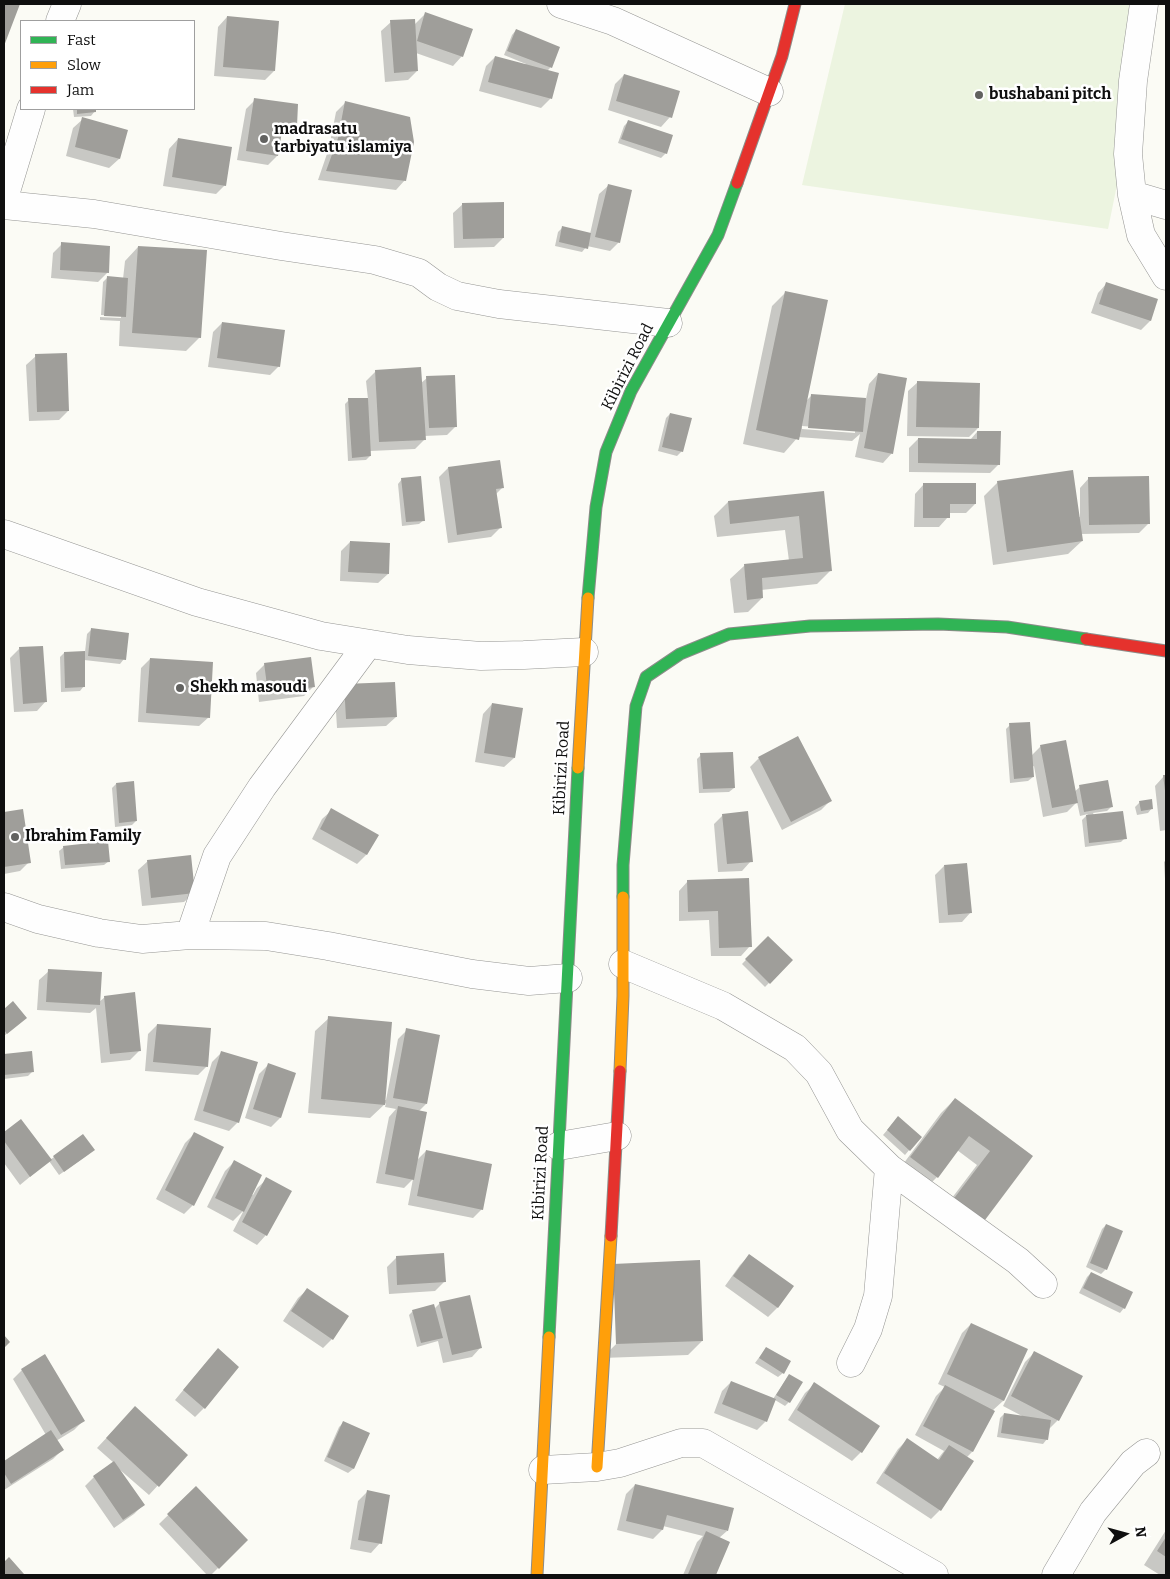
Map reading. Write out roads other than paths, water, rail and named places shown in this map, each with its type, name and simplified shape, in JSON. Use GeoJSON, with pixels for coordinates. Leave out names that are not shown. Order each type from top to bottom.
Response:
{"type":"FeatureCollection","features":[{"type":"Feature","properties":{"kind":"street"},"geometry":{"type":"LineString","coordinates":[[60,20],[66,4]]}},
{"type":"Feature","properties":{"kind":"street"},"geometry":{"type":"LineString","coordinates":[[561,4],[613,21],[769,92]]}},
{"type":"Feature","properties":{"kind":"street","name":"Kibirizi Road"},"geometry":{"type":"LineString","coordinates":[[537,1575],[584,652],[596,507],[606,452],[630,391],[718,235],[782,56],[794,4]]}},
{"type":"Feature","properties":{"kind":"street"},"geometry":{"type":"LineString","coordinates":[[1144,4],[1132,90],[1128,154],[1132,195],[1141,235],[1166,276]]}},
{"type":"Feature","properties":{"kind":"street"},"geometry":{"type":"LineString","coordinates":[[4,198],[31,110]]}},
{"type":"Feature","properties":{"kind":"street"},"geometry":{"type":"LineString","coordinates":[[1132,195],[1166,205]]}},
{"type":"Feature","properties":{"kind":"street"},"geometry":{"type":"LineString","coordinates":[[4,205],[94,214],[375,260],[420,273],[438,286],[457,296],[499,304],[668,323]]}},
{"type":"Feature","properties":{"kind":"street"},"geometry":{"type":"LineString","coordinates":[[4,534],[197,602],[321,636],[408,650],[480,656],[584,652]]}},
{"type":"Feature","properties":{"kind":"street"},"geometry":{"type":"LineString","coordinates":[[597,1467],[617,1136],[623,996],[623,865],[636,706],[646,677],[680,654],[729,634],[810,626],[928,624],[1007,627],[1166,651]]}},
{"type":"Feature","properties":{"kind":"street"},"geometry":{"type":"LineString","coordinates":[[190,935],[217,856],[262,786],[368,644]]}},
{"type":"Feature","properties":{"kind":"street"},"geometry":{"type":"LineString","coordinates":[[4,907],[38,919],[99,933],[142,939],[190,935],[266,936],[472,974],[529,981],[568,978]]}},
{"type":"Feature","properties":{"kind":"street"},"geometry":{"type":"LineString","coordinates":[[623,964],[723,1006],[795,1048],[818,1073],[850,1130],[889,1168],[1011,1256],[1043,1284]]}},
{"type":"Feature","properties":{"kind":"street"},"geometry":{"type":"LineString","coordinates":[[559,1146],[617,1136]]}},
{"type":"Feature","properties":{"kind":"street"},"geometry":{"type":"LineString","coordinates":[[852,1363],[868,1329],[878,1296],[889,1168]]}},
{"type":"Feature","properties":{"kind":"street"},"geometry":{"type":"LineString","coordinates":[[543,1470],[597,1467],[620,1463],[681,1443],[702,1443],[934,1575]]}},
{"type":"Feature","properties":{"kind":"street"},"geometry":{"type":"LineString","coordinates":[[1056,1575],[1093,1512],[1133,1463],[1146,1453]]}},
{"type":"Feature","properties":{"kind":"place","name":"bushabani pitch"},"geometry":{"type":"Point","coordinates":[979,95]}},
{"type":"Feature","properties":{"kind":"place","name":"madrasatu tarbiyatu islamiya"},"geometry":{"type":"Point","coordinates":[264,139]}},
{"type":"Feature","properties":{"kind":"place","name":"Shekh masoudi"},"geometry":{"type":"Point","coordinates":[180,688]}},
{"type":"Feature","properties":{"kind":"place","name":"Ibrahim Family"},"geometry":{"type":"Point","coordinates":[15,837]}}]}
